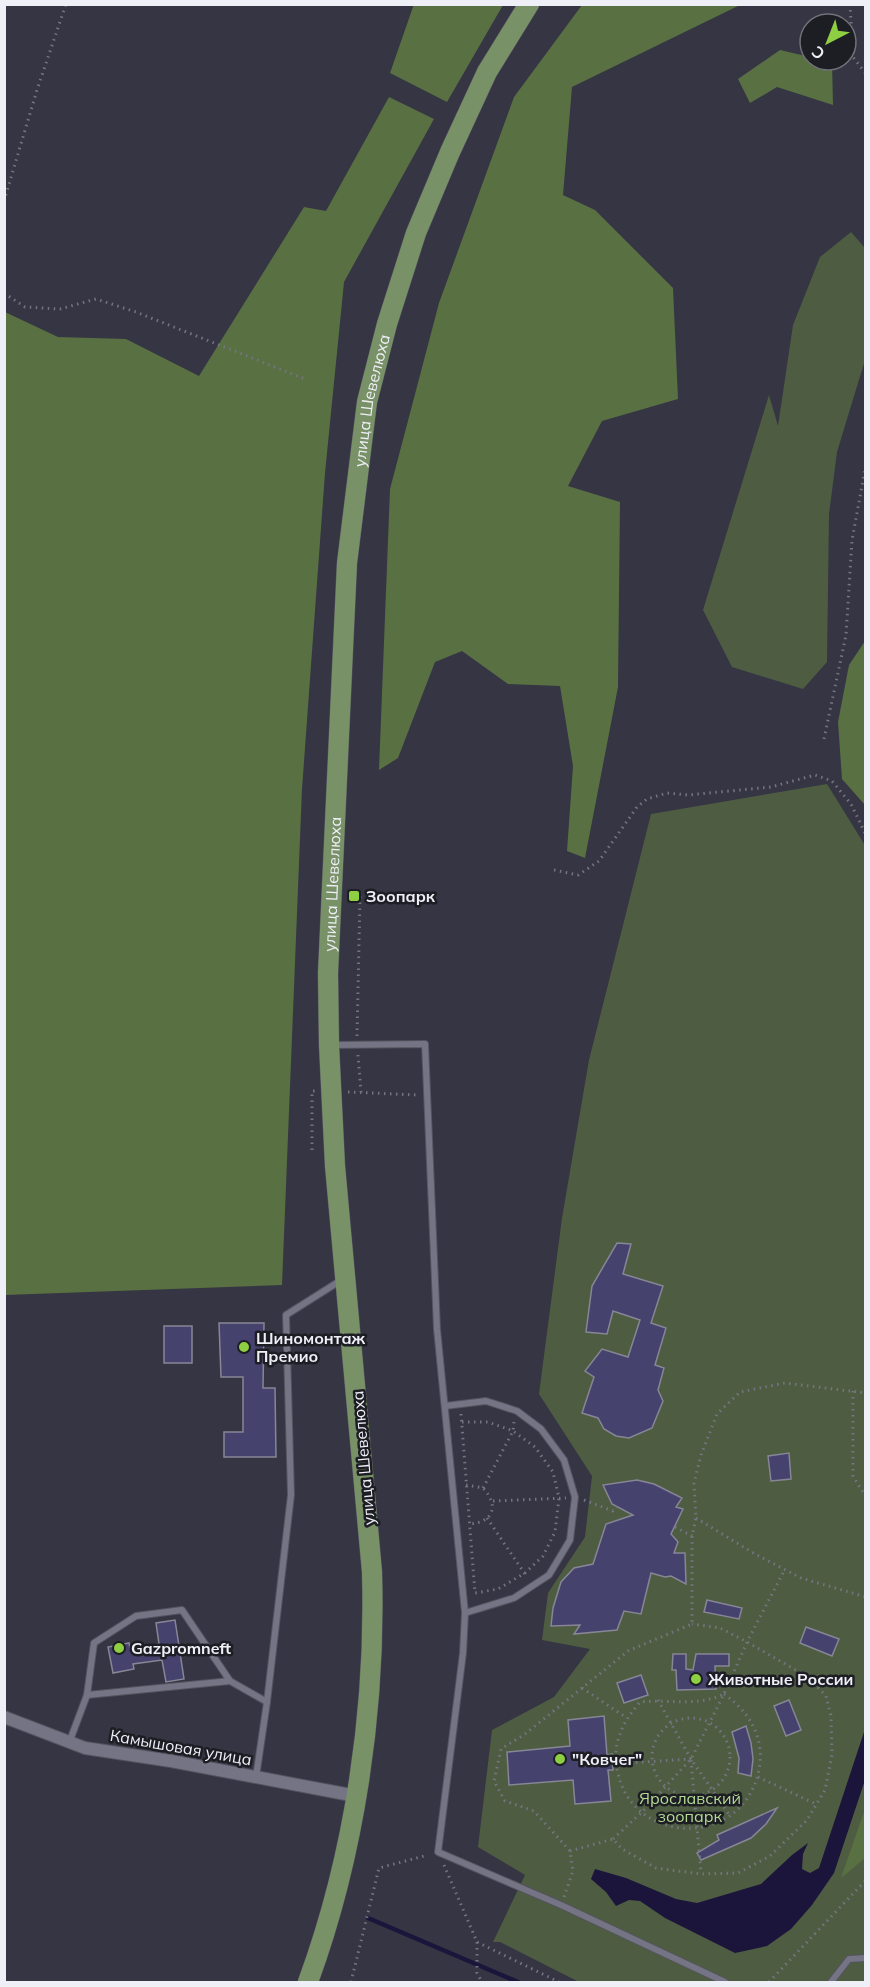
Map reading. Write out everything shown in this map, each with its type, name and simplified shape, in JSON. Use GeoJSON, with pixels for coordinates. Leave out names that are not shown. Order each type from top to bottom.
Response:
{"type":"FeatureCollection","features":[{"type":"Feature","properties":{"kind":"main road","name":"улица Шевелюха"},"geometry":{"type":"LineString","coordinates":[[308,1983],[334,1895],[356,1796],[372,1674],[374,1625],[372,1572],[335,1166],[329,1045],[328,973],[347,563],[367,402],[387,324],[416,233],[487,72],[529,4]]}},
{"type":"Feature","properties":{"kind":"street","name":"Камышовая улица"},"geometry":{"type":"LineString","coordinates":[[4,1717],[85,1748],[171,1761],[356,1796]]}},
{"type":"Feature","properties":{"kind":"lane"},"geometry":{"type":"LineString","coordinates":[[329,1045],[425,1044],[437,1329],[465,1613],[464,1653],[438,1852],[561,1905],[725,1983]]}},
{"type":"Feature","properties":{"kind":"lane"},"geometry":{"type":"LineString","coordinates":[[256,1777],[291,1495],[286,1315],[346,1277]]}},
{"type":"Feature","properties":{"kind":"lane"},"geometry":{"type":"LineString","coordinates":[[445,1406],[486,1401],[517,1411],[541,1429],[564,1460],[575,1497],[570,1540],[549,1575],[514,1598],[465,1613]]}},
{"type":"Feature","properties":{"kind":"lane"},"geometry":{"type":"LineString","coordinates":[[69,1743],[87,1695],[94,1643],[136,1616],[182,1610],[230,1681],[267,1702]]}},
{"type":"Feature","properties":{"kind":"lane"},"geometry":{"type":"LineString","coordinates":[[87,1695],[230,1681]]}},
{"type":"Feature","properties":{"kind":"lane"},"geometry":{"type":"LineString","coordinates":[[831,1983],[849,1959],[866,1958]]}},
{"type":"Feature","properties":{"kind":"path"},"geometry":{"type":"LineString","coordinates":[[4,201],[37,90],[66,4]]}},
{"type":"Feature","properties":{"kind":"path"},"geometry":{"type":"LineString","coordinates":[[850,4],[853,57],[866,74]]}},
{"type":"Feature","properties":{"kind":"path"},"geometry":{"type":"LineString","coordinates":[[4,293],[26,307],[60,309],[96,298],[305,379]]}},
{"type":"Feature","properties":{"kind":"path"},"geometry":{"type":"LineString","coordinates":[[824,739],[846,635],[852,540],[866,464]]}},
{"type":"Feature","properties":{"kind":"path"},"geometry":{"type":"LineString","coordinates":[[554,870],[578,875],[599,861],[637,807],[647,799],[667,793],[688,795],[771,787],[815,775],[832,781],[851,804],[866,835]]}},
{"type":"Feature","properties":{"kind":"path"},"geometry":{"type":"LineString","coordinates":[[360,896],[357,1045],[361,1092]]}},
{"type":"Feature","properties":{"kind":"path"},"geometry":{"type":"LineString","coordinates":[[692,1624],[692,1536],[696,1518],[694,1483],[701,1455],[717,1414],[740,1392],[785,1383],[866,1393]]}},
{"type":"Feature","properties":{"kind":"path"},"geometry":{"type":"LineString","coordinates":[[853,1391],[853,1476],[866,1497]]}},
{"type":"Feature","properties":{"kind":"path"},"geometry":{"type":"LineString","coordinates":[[460,1403],[476,1609]]}},
{"type":"Feature","properties":{"kind":"path"},"geometry":{"type":"LineString","coordinates":[[483,1488],[513,1431],[517,1411]]}},
{"type":"Feature","properties":{"kind":"path"},"geometry":{"type":"LineString","coordinates":[[462,1422],[488,1422],[513,1431],[535,1447],[553,1472],[559,1498],[555,1532],[543,1556],[525,1573],[498,1589],[475,1593]]}},
{"type":"Feature","properties":{"kind":"path"},"geometry":{"type":"LineString","coordinates":[[466,1485],[483,1488],[493,1501],[492,1511],[487,1518],[480,1523],[470,1524]]}},
{"type":"Feature","properties":{"kind":"path"},"geometry":{"type":"LineString","coordinates":[[493,1501],[575,1497],[612,1511],[617,1507]]}},
{"type":"Feature","properties":{"kind":"path"},"geometry":{"type":"LineString","coordinates":[[487,1518],[533,1586]]}},
{"type":"Feature","properties":{"kind":"path"},"geometry":{"type":"LineString","coordinates":[[696,1518],[755,1554],[801,1578],[866,1597]]}},
{"type":"Feature","properties":{"kind":"path"},"geometry":{"type":"LineString","coordinates":[[675,1527],[692,1536]]}},
{"type":"Feature","properties":{"kind":"path"},"geometry":{"type":"LineString","coordinates":[[570,1851],[613,1839],[642,1812],[691,1759],[785,1569]]}},
{"type":"Feature","properties":{"kind":"path"},"geometry":{"type":"LineString","coordinates":[[561,1905],[573,1871],[570,1851],[534,1811],[505,1801],[494,1781],[501,1749],[525,1734],[628,1652],[692,1624],[720,1628],[747,1642],[808,1677],[826,1696],[831,1716],[832,1755],[825,1790],[807,1820],[770,1856],[738,1873],[701,1874],[656,1868],[622,1849],[613,1839]]}},
{"type":"Feature","properties":{"kind":"path"},"geometry":{"type":"LineString","coordinates":[[582,1688],[627,1718]]}},
{"type":"Feature","properties":{"kind":"path"},"geometry":{"type":"LineString","coordinates":[[724,1694],[747,1714],[760,1744],[758,1777],[751,1793],[741,1807],[713,1825],[698,1829],[676,1828],[657,1822],[642,1812],[628,1797],[614,1764],[618,1739],[627,1718],[640,1702],[658,1700],[691,1703],[712,1700],[724,1694]]}},
{"type":"Feature","properties":{"kind":"path"},"geometry":{"type":"LineString","coordinates":[[658,1700],[691,1759],[730,1816]]}},
{"type":"Feature","properties":{"kind":"path"},"geometry":{"type":"LineString","coordinates":[[683,1718],[696,1718],[710,1722],[725,1737],[729,1748],[730,1760],[721,1782],[712,1790],[695,1796],[682,1795],[666,1787],[654,1771],[652,1761],[652,1749],[662,1730],[671,1722],[683,1718]]}},
{"type":"Feature","properties":{"kind":"path"},"geometry":{"type":"LineString","coordinates":[[691,1759],[701,1874]]}},
{"type":"Feature","properties":{"kind":"path"},"geometry":{"type":"LineString","coordinates":[[614,1764],[691,1759]]}},
{"type":"Feature","properties":{"kind":"path"},"geometry":{"type":"LineString","coordinates":[[758,1777],[817,1804]]}},
{"type":"Feature","properties":{"kind":"path"},"geometry":{"type":"LineString","coordinates":[[351,1983],[379,1868],[438,1852],[477,1942],[477,1973],[482,1983]]}},
{"type":"Feature","properties":{"kind":"path"},"geometry":{"type":"LineString","coordinates":[[769,1983],[866,1880]]}},
{"type":"Feature","properties":{"kind":"path"},"geometry":{"type":"LineString","coordinates":[[477,1942],[559,1983]]}},
{"type":"Feature","properties":{"kind":"green space"},"geometry":{"type":"Polygon","coordinates":[[[414,4],[503,5],[447,102],[390,73],[414,4]]]}},
{"type":"Feature","properties":{"kind":"green space"},"geometry":{"type":"Polygon","coordinates":[[[582,5],[740,5],[572,87],[563,195],[595,210],[673,288],[678,399],[602,421],[568,486],[620,502],[618,687],[585,858],[567,851],[573,766],[560,686],[508,684],[462,651],[435,662],[398,758],[379,770],[390,489],[439,303],[514,97],[582,5]]]}},
{"type":"Feature","properties":{"kind":"green space"},"geometry":{"type":"Polygon","coordinates":[[[780,50],[798,54],[798,72],[832,72],[833,105],[777,87],[750,103],[738,79],[780,50]]]}},
{"type":"Feature","properties":{"kind":"green space"},"geometry":{"type":"Polygon","coordinates":[[[389,97],[434,119],[344,282],[325,473],[302,789],[282,1285],[5,1295],[5,312],[58,337],[126,339],[199,376],[304,207],[326,211],[389,97]]]}},
{"type":"Feature","properties":{"kind":"green space"},"geometry":{"type":"Polygon","coordinates":[[[851,232],[865,248],[865,360],[837,452],[829,514],[827,662],[803,689],[732,667],[703,610],[769,395],[778,426],[793,325],[820,257],[851,232]]]}},
{"type":"Feature","properties":{"kind":"green space"},"geometry":{"type":"Polygon","coordinates":[[[865,641],[865,805],[842,779],[838,722],[849,665],[865,641]]]}},
{"type":"Feature","properties":{"kind":"green space","name":"Ярославский зоопарк"},"geometry":{"type":"Polygon","coordinates":[[[827,784],[866,847],[865,1982],[579,1982],[500,1942],[493,1942],[525,1875],[478,1847],[492,1730],[554,1697],[590,1649],[542,1640],[548,1593],[585,1537],[592,1476],[539,1394],[562,1218],[589,1060],[651,814],[827,784]]]}},
{"type":"Feature","properties":{"kind":"green space"},"geometry":{"type":"Polygon","coordinates":[[[865,1809],[865,1858],[841,1878],[865,1809]]]}},
{"type":"Feature","properties":{"kind":"shaded area"},"geometry":{"type":"Polygon","coordinates":[[[865,1729],[865,1780],[834,1873],[812,1905],[791,1929],[767,1946],[735,1953],[665,1918],[640,1901],[629,1900],[616,1906],[606,1892],[591,1879],[595,1869],[626,1878],[676,1899],[697,1903],[761,1884],[808,1843],[803,1854],[802,1869],[810,1873],[819,1868],[865,1729]]]}},
{"type":"Feature","properties":{"kind":"building"},"geometry":{"type":"Polygon","coordinates":[[[617,1243],[631,1244],[623,1274],[663,1286],[651,1323],[666,1328],[655,1365],[664,1368],[658,1390],[663,1401],[652,1428],[629,1438],[616,1436],[604,1429],[598,1418],[582,1413],[594,1377],[585,1371],[602,1349],[628,1357],[640,1320],[613,1311],[607,1334],[586,1332],[592,1286],[617,1243]]]}},
{"type":"Feature","properties":{"kind":"building"},"geometry":{"type":"Polygon","coordinates":[[[219,1323],[264,1323],[263,1388],[275,1388],[276,1457],[224,1457],[224,1432],[243,1432],[243,1377],[221,1377],[219,1323]]]}},
{"type":"Feature","properties":{"kind":"building"},"geometry":{"type":"Polygon","coordinates":[[[164,1326],[192,1326],[192,1363],[164,1363],[164,1326]]]}},
{"type":"Feature","properties":{"kind":"building"},"geometry":{"type":"Polygon","coordinates":[[[789,1453],[791,1479],[771,1481],[768,1456],[789,1453]]]}},
{"type":"Feature","properties":{"kind":"building"},"geometry":{"type":"Polygon","coordinates":[[[637,1480],[654,1484],[682,1498],[676,1507],[683,1509],[671,1534],[678,1542],[674,1553],[685,1553],[686,1584],[671,1576],[665,1577],[651,1573],[641,1614],[624,1611],[617,1630],[574,1634],[580,1625],[551,1626],[553,1608],[561,1582],[574,1568],[593,1564],[606,1524],[633,1515],[612,1504],[603,1485],[637,1480]]]}},
{"type":"Feature","properties":{"kind":"building"},"geometry":{"type":"Polygon","coordinates":[[[707,1600],[742,1608],[739,1619],[704,1612],[707,1600]]]}},
{"type":"Feature","properties":{"kind":"building"},"geometry":{"type":"Polygon","coordinates":[[[175,1620],[184,1679],[166,1682],[162,1660],[133,1664],[134,1669],[113,1673],[108,1647],[129,1643],[130,1649],[159,1644],[156,1623],[175,1620]]]}},
{"type":"Feature","properties":{"kind":"building"},"geometry":{"type":"Polygon","coordinates":[[[806,1627],[839,1639],[832,1656],[800,1643],[806,1627]]]}},
{"type":"Feature","properties":{"kind":"building","name":"Животные России"},"geometry":{"type":"Polygon","coordinates":[[[673,1654],[686,1654],[686,1669],[693,1670],[696,1654],[729,1654],[729,1666],[715,1666],[716,1689],[677,1690],[676,1670],[672,1670],[673,1654]]]}},
{"type":"Feature","properties":{"kind":"building"},"geometry":{"type":"Polygon","coordinates":[[[641,1675],[648,1695],[624,1703],[617,1683],[641,1675]]]}},
{"type":"Feature","properties":{"kind":"building"},"geometry":{"type":"Polygon","coordinates":[[[789,1700],[801,1730],[786,1736],[774,1706],[789,1700]]]}},
{"type":"Feature","properties":{"kind":"building","name":"\"Ковчег\""},"geometry":{"type":"Polygon","coordinates":[[[604,1716],[607,1755],[612,1754],[613,1770],[608,1770],[611,1801],[575,1804],[573,1780],[509,1785],[507,1752],[570,1746],[568,1720],[604,1716]]]}},
{"type":"Feature","properties":{"kind":"building"},"geometry":{"type":"Polygon","coordinates":[[[746,1726],[753,1759],[751,1776],[738,1773],[739,1758],[732,1732],[746,1726]]]}},
{"type":"Feature","properties":{"kind":"building"},"geometry":{"type":"Polygon","coordinates":[[[777,1808],[766,1824],[751,1838],[701,1860],[697,1853],[719,1840],[717,1835],[777,1808]]]}},
{"type":"Feature","properties":{"kind":"waterway"},"geometry":{"type":"LineString","coordinates":[[368,1918],[518,1982]]}},
{"type":"Feature","properties":{"kind":"place","name":"Зоопарк"},"geometry":{"type":"Point","coordinates":[354,896]}},
{"type":"Feature","properties":{"kind":"place","name":"Шиномонтаж Премио"},"geometry":{"type":"Point","coordinates":[244,1347]}},
{"type":"Feature","properties":{"kind":"place","name":"Gazpromneft"},"geometry":{"type":"Point","coordinates":[119,1648]}},
{"type":"Feature","properties":{"kind":"place","name":"Животные России"},"geometry":{"type":"Point","coordinates":[696,1679]}},
{"type":"Feature","properties":{"kind":"place","name":"\"Ковчег\""},"geometry":{"type":"Point","coordinates":[560,1759]}}]}
